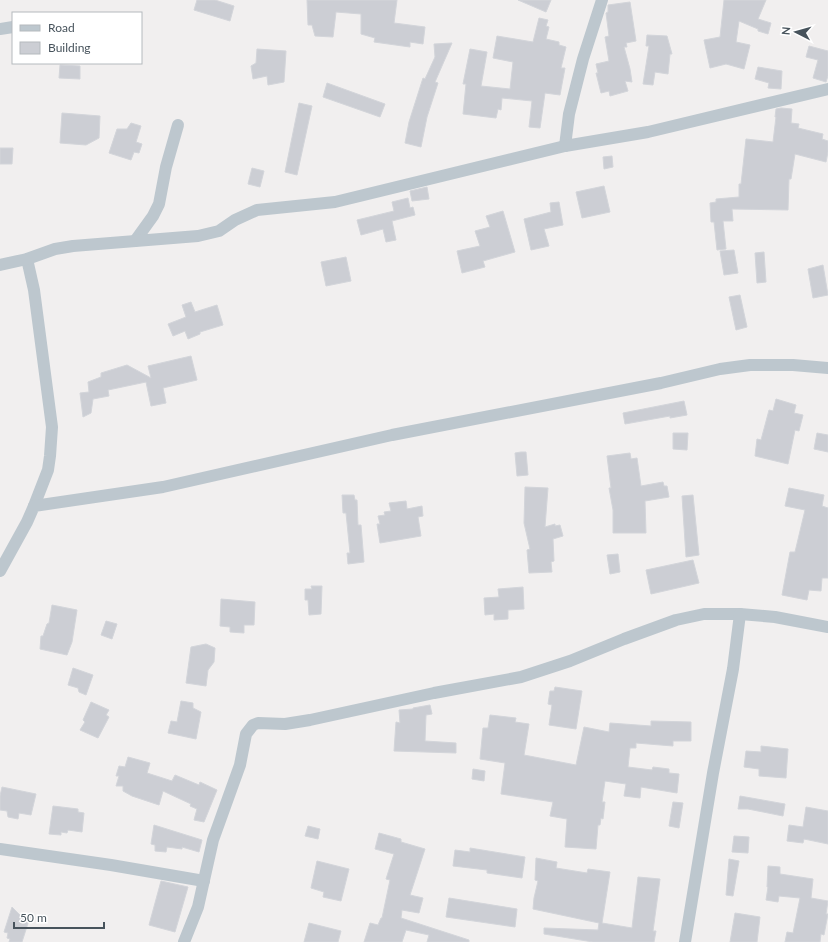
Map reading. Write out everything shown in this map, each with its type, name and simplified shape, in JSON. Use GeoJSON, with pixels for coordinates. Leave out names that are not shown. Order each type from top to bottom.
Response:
{"type":"FeatureCollection","features":[{"type":"Feature","properties":{"kind":"street"},"geometry":{"type":"LineString","coordinates":[[565,146],[569,114],[583,59],[602,0]]}},
{"type":"Feature","properties":{"kind":"street"},"geometry":{"type":"LineString","coordinates":[[0,29],[12,27]]}},
{"type":"Feature","properties":{"kind":"street"},"geometry":{"type":"LineString","coordinates":[[0,265],[27,260],[55,249],[73,246],[198,236],[219,231],[235,220],[257,210],[335,202],[565,146],[648,132],[828,89]]}},
{"type":"Feature","properties":{"kind":"street"},"geometry":{"type":"LineString","coordinates":[[135,241],[154,216],[159,204],[168,160],[178,125]]}},
{"type":"Feature","properties":{"kind":"street"},"geometry":{"type":"LineString","coordinates":[[0,571],[27,522],[34,506],[48,470],[50,456],[52,426],[34,290],[27,260]]}},
{"type":"Feature","properties":{"kind":"street"},"geometry":{"type":"LineString","coordinates":[[34,506],[163,486],[392,435],[661,383],[720,369],[750,365],[793,365],[828,368]]}},
{"type":"Feature","properties":{"kind":"street"},"geometry":{"type":"LineString","coordinates":[[184,942],[198,907],[214,840],[240,766],[246,734],[253,725],[258,723],[285,724],[310,720],[434,693],[521,677],[570,661],[676,620],[704,614],[740,614],[775,617],[828,627]]}},
{"type":"Feature","properties":{"kind":"street"},"geometry":{"type":"LineString","coordinates":[[686,942],[713,773],[733,669],[740,614]]}},
{"type":"Feature","properties":{"kind":"street"},"geometry":{"type":"LineString","coordinates":[[0,849],[111,865],[204,881]]}},
{"type":"Feature","properties":{"kind":"building"},"geometry":{"type":"Polygon","coordinates":[[[197,0],[215,0],[234,6],[230,21],[194,10],[197,0]]]}},
{"type":"Feature","properties":{"kind":"building"},"geometry":{"type":"Polygon","coordinates":[[[307,0],[397,0],[394,23],[425,27],[423,44],[410,42],[410,47],[374,42],[375,38],[361,34],[361,14],[336,12],[333,37],[315,36],[312,25],[308,25],[307,0]]]}},
{"type":"Feature","properties":{"kind":"building"},"geometry":{"type":"Polygon","coordinates":[[[518,0],[551,0],[546,12],[518,0]]]}},
{"type":"Feature","properties":{"kind":"building"},"geometry":{"type":"Polygon","coordinates":[[[724,0],[766,0],[758,19],[771,23],[768,34],[758,31],[758,29],[739,21],[736,42],[750,45],[744,69],[726,64],[710,68],[704,40],[720,37],[724,0]]]}},
{"type":"Feature","properties":{"kind":"building"},"geometry":{"type":"Polygon","coordinates":[[[630,2],[636,41],[626,43],[627,47],[624,47],[632,82],[625,81],[628,91],[610,96],[609,91],[601,93],[596,73],[598,73],[596,64],[609,61],[605,37],[609,36],[606,13],[608,12],[608,5],[630,2]]]}},
{"type":"Feature","properties":{"kind":"building"},"geometry":{"type":"Polygon","coordinates":[[[539,18],[548,20],[546,26],[549,27],[546,39],[559,42],[559,45],[566,47],[561,68],[565,68],[560,95],[545,93],[540,128],[529,127],[532,101],[502,98],[501,110],[498,109],[496,118],[463,114],[466,84],[463,84],[470,49],[487,52],[481,86],[510,89],[513,62],[493,58],[497,36],[533,42],[539,18]]]}},
{"type":"Feature","properties":{"kind":"building"},"geometry":{"type":"Polygon","coordinates":[[[647,35],[667,36],[672,54],[670,54],[668,74],[655,72],[653,85],[643,84],[649,46],[646,46],[647,35]]]}},
{"type":"Feature","properties":{"kind":"building"},"geometry":{"type":"Polygon","coordinates":[[[452,43],[435,82],[438,83],[427,117],[421,147],[405,143],[409,122],[423,78],[425,79],[435,57],[434,44],[452,43]]]}},
{"type":"Feature","properties":{"kind":"building"},"geometry":{"type":"Polygon","coordinates":[[[809,46],[828,51],[828,76],[826,82],[813,78],[818,60],[806,57],[809,46]]]}},
{"type":"Feature","properties":{"kind":"building"},"geometry":{"type":"Polygon","coordinates":[[[257,49],[286,51],[284,82],[268,85],[267,76],[253,79],[251,66],[256,63],[257,49]]]}},
{"type":"Feature","properties":{"kind":"building"},"geometry":{"type":"Polygon","coordinates":[[[60,65],[80,66],[80,79],[59,78],[60,65]]]}},
{"type":"Feature","properties":{"kind":"building"},"geometry":{"type":"Polygon","coordinates":[[[758,67],[782,71],[781,89],[768,88],[769,83],[755,79],[758,67]]]}},
{"type":"Feature","properties":{"kind":"building"},"geometry":{"type":"Polygon","coordinates":[[[327,83],[385,104],[380,117],[323,97],[327,83]]]}},
{"type":"Feature","properties":{"kind":"building"},"geometry":{"type":"Polygon","coordinates":[[[299,103],[312,106],[297,175],[285,172],[299,103]]]}},
{"type":"Feature","properties":{"kind":"building"},"geometry":{"type":"Polygon","coordinates":[[[776,109],[792,109],[791,123],[799,124],[798,128],[823,134],[822,139],[828,141],[826,162],[795,154],[791,179],[789,179],[788,210],[732,209],[733,221],[723,221],[726,249],[717,250],[714,222],[711,222],[710,203],[716,202],[716,199],[739,197],[739,184],[741,184],[746,139],[773,142],[776,109]]]}},
{"type":"Feature","properties":{"kind":"building"},"geometry":{"type":"Polygon","coordinates":[[[62,113],[100,116],[99,138],[86,145],[60,143],[62,113]]]}},
{"type":"Feature","properties":{"kind":"building"},"geometry":{"type":"Polygon","coordinates":[[[131,123],[141,126],[136,142],[142,144],[139,153],[134,152],[131,160],[109,153],[117,129],[127,129],[131,123]]]}},
{"type":"Feature","properties":{"kind":"building"},"geometry":{"type":"Polygon","coordinates":[[[0,148],[13,148],[12,164],[0,164],[0,148]]]}},
{"type":"Feature","properties":{"kind":"building"},"geometry":{"type":"Polygon","coordinates":[[[612,156],[613,167],[604,169],[603,157],[612,156]]]}},
{"type":"Feature","properties":{"kind":"building"},"geometry":{"type":"Polygon","coordinates":[[[252,168],[264,171],[260,187],[248,184],[252,168]]]}},
{"type":"Feature","properties":{"kind":"building"},"geometry":{"type":"Polygon","coordinates":[[[604,186],[610,212],[582,218],[576,192],[604,186]]]}},
{"type":"Feature","properties":{"kind":"building"},"geometry":{"type":"Polygon","coordinates":[[[427,187],[429,199],[412,201],[410,191],[427,187]]]}},
{"type":"Feature","properties":{"kind":"building"},"geometry":{"type":"Polygon","coordinates":[[[408,198],[410,208],[413,207],[415,215],[392,221],[396,240],[386,242],[383,229],[361,235],[357,220],[394,211],[392,202],[408,198]]]}},
{"type":"Feature","properties":{"kind":"building"},"geometry":{"type":"Polygon","coordinates":[[[559,202],[563,225],[544,229],[549,246],[531,250],[524,219],[551,212],[550,203],[559,202]]]}},
{"type":"Feature","properties":{"kind":"building"},"geometry":{"type":"Polygon","coordinates":[[[503,211],[515,252],[483,261],[485,267],[462,273],[457,251],[480,246],[475,231],[490,227],[486,216],[503,211]]]}},
{"type":"Feature","properties":{"kind":"building"},"geometry":{"type":"Polygon","coordinates":[[[734,250],[738,273],[724,275],[720,251],[734,250]]]}},
{"type":"Feature","properties":{"kind":"building"},"geometry":{"type":"Polygon","coordinates":[[[764,252],[766,282],[757,283],[755,253],[764,252]]]}},
{"type":"Feature","properties":{"kind":"building"},"geometry":{"type":"Polygon","coordinates":[[[346,257],[351,281],[326,286],[321,262],[346,257]]]}},
{"type":"Feature","properties":{"kind":"building"},"geometry":{"type":"Polygon","coordinates":[[[823,265],[828,295],[813,298],[808,269],[823,265]]]}},
{"type":"Feature","properties":{"kind":"building"},"geometry":{"type":"Polygon","coordinates":[[[740,295],[747,327],[736,330],[729,297],[740,295]]]}},
{"type":"Feature","properties":{"kind":"building"},"geometry":{"type":"Polygon","coordinates":[[[191,302],[195,312],[217,305],[223,325],[200,332],[200,334],[188,339],[185,331],[173,336],[168,324],[186,317],[182,305],[191,302]]]}},
{"type":"Feature","properties":{"kind":"building"},"geometry":{"type":"Polygon","coordinates":[[[191,356],[197,380],[163,388],[166,403],[151,406],[146,382],[108,390],[109,396],[93,399],[91,413],[83,417],[80,393],[89,392],[88,382],[101,377],[101,373],[127,365],[151,378],[148,366],[191,356]]]}},
{"type":"Feature","properties":{"kind":"building"},"geometry":{"type":"Polygon","coordinates":[[[776,399],[796,405],[794,413],[803,415],[799,431],[795,430],[788,464],[755,456],[757,439],[761,440],[769,410],[773,411],[776,399]]]}},
{"type":"Feature","properties":{"kind":"building"},"geometry":{"type":"Polygon","coordinates":[[[684,401],[687,415],[670,418],[670,416],[625,424],[623,413],[684,401]]]}},
{"type":"Feature","properties":{"kind":"building"},"geometry":{"type":"Polygon","coordinates":[[[673,433],[688,433],[687,450],[673,449],[673,433]]]}},
{"type":"Feature","properties":{"kind":"building"},"geometry":{"type":"Polygon","coordinates":[[[817,433],[828,435],[828,452],[814,449],[817,433]]]}},
{"type":"Feature","properties":{"kind":"building"},"geometry":{"type":"Polygon","coordinates":[[[526,452],[528,475],[517,476],[515,453],[526,452]]]}},
{"type":"Feature","properties":{"kind":"building"},"geometry":{"type":"Polygon","coordinates":[[[630,453],[631,459],[637,458],[641,486],[663,482],[664,486],[667,486],[669,497],[645,501],[646,533],[613,533],[613,510],[609,488],[611,488],[607,456],[630,453]]]}},
{"type":"Feature","properties":{"kind":"building"},"geometry":{"type":"Polygon","coordinates":[[[525,487],[548,488],[545,527],[555,524],[555,526],[560,525],[563,536],[553,539],[554,561],[551,562],[552,572],[529,573],[527,550],[530,549],[524,523],[525,487]]]}},
{"type":"Feature","properties":{"kind":"building"},"geometry":{"type":"Polygon","coordinates":[[[789,488],[824,495],[822,506],[828,508],[828,578],[822,578],[821,591],[809,590],[807,600],[782,595],[790,552],[795,552],[805,510],[785,506],[789,488]]]}},
{"type":"Feature","properties":{"kind":"building"},"geometry":{"type":"Polygon","coordinates":[[[342,495],[354,495],[355,500],[357,500],[358,525],[361,525],[364,562],[348,564],[347,553],[350,553],[346,513],[343,513],[342,495]]]}},
{"type":"Feature","properties":{"kind":"building"},"geometry":{"type":"Polygon","coordinates":[[[693,495],[699,555],[686,557],[682,496],[693,495]]]}},
{"type":"Feature","properties":{"kind":"building"},"geometry":{"type":"Polygon","coordinates":[[[406,501],[407,509],[422,506],[423,516],[418,517],[421,536],[380,543],[377,524],[380,524],[378,516],[385,515],[384,512],[391,511],[389,503],[406,501]]]}},
{"type":"Feature","properties":{"kind":"building"},"geometry":{"type":"Polygon","coordinates":[[[618,554],[620,572],[610,574],[607,555],[618,554]]]}},
{"type":"Feature","properties":{"kind":"building"},"geometry":{"type":"Polygon","coordinates":[[[693,560],[699,583],[651,594],[646,570],[693,560]]]}},
{"type":"Feature","properties":{"kind":"building"},"geometry":{"type":"Polygon","coordinates":[[[311,586],[322,586],[321,614],[309,615],[308,600],[305,600],[305,589],[312,589],[311,586]]]}},
{"type":"Feature","properties":{"kind":"building"},"geometry":{"type":"Polygon","coordinates":[[[523,587],[524,609],[508,610],[508,619],[494,620],[494,614],[485,615],[484,598],[499,597],[498,589],[523,587]]]}},
{"type":"Feature","properties":{"kind":"building"},"geometry":{"type":"Polygon","coordinates":[[[221,599],[255,602],[254,625],[244,625],[244,633],[230,632],[230,627],[220,626],[221,599]]]}},
{"type":"Feature","properties":{"kind":"building"},"geometry":{"type":"Polygon","coordinates":[[[52,605],[77,610],[72,642],[67,655],[40,649],[41,636],[43,636],[47,624],[49,623],[52,605]]]}},
{"type":"Feature","properties":{"kind":"building"},"geometry":{"type":"Polygon","coordinates":[[[106,621],[117,624],[112,639],[101,635],[106,621]]]}},
{"type":"Feature","properties":{"kind":"building"},"geometry":{"type":"Polygon","coordinates":[[[206,644],[215,648],[214,662],[208,670],[206,686],[186,683],[191,647],[206,644]]]}},
{"type":"Feature","properties":{"kind":"building"},"geometry":{"type":"Polygon","coordinates":[[[73,668],[93,675],[86,695],[79,692],[78,688],[68,685],[73,668]]]}},
{"type":"Feature","properties":{"kind":"building"},"geometry":{"type":"Polygon","coordinates":[[[555,687],[582,691],[576,729],[549,725],[552,705],[548,704],[550,691],[554,691],[555,687]]]}},
{"type":"Feature","properties":{"kind":"building"},"geometry":{"type":"Polygon","coordinates":[[[181,701],[193,703],[193,708],[201,712],[196,739],[168,733],[171,721],[177,722],[181,701]]]}},
{"type":"Feature","properties":{"kind":"building"},"geometry":{"type":"Polygon","coordinates":[[[91,702],[109,710],[106,715],[109,717],[98,738],[80,730],[85,722],[83,720],[91,702]]]}},
{"type":"Feature","properties":{"kind":"building"},"geometry":{"type":"Polygon","coordinates":[[[430,705],[432,714],[426,715],[425,741],[456,743],[456,753],[394,751],[396,722],[400,723],[399,710],[413,709],[430,705]]]}},
{"type":"Feature","properties":{"kind":"building"},"geometry":{"type":"Polygon","coordinates":[[[490,715],[516,718],[515,722],[529,724],[524,755],[576,765],[584,727],[609,732],[610,723],[651,726],[651,721],[691,722],[691,741],[673,741],[673,746],[636,743],[636,748],[630,748],[628,767],[652,770],[653,767],[669,769],[669,773],[679,774],[677,793],[641,787],[640,798],[624,796],[626,784],[605,781],[602,802],[605,802],[603,819],[601,818],[600,825],[598,825],[596,849],[565,847],[567,819],[550,816],[553,802],[501,794],[505,763],[480,759],[483,728],[488,728],[490,715]]]}},
{"type":"Feature","properties":{"kind":"building"},"geometry":{"type":"Polygon","coordinates":[[[761,746],[788,749],[786,778],[759,776],[759,769],[744,767],[746,751],[761,752],[761,746]]]}},
{"type":"Feature","properties":{"kind":"building"},"geometry":{"type":"Polygon","coordinates":[[[128,757],[150,763],[147,773],[172,781],[175,775],[199,785],[200,782],[217,790],[204,822],[194,820],[197,809],[190,806],[191,804],[163,791],[159,805],[132,796],[123,791],[123,786],[116,786],[119,776],[116,776],[119,766],[125,767],[128,757]]]}},
{"type":"Feature","properties":{"kind":"building"},"geometry":{"type":"Polygon","coordinates":[[[473,769],[485,771],[484,781],[472,779],[473,769]]]}},
{"type":"Feature","properties":{"kind":"building"},"geometry":{"type":"Polygon","coordinates":[[[2,787],[36,794],[31,815],[19,813],[18,819],[8,817],[7,811],[0,810],[0,796],[2,787]]]}},
{"type":"Feature","properties":{"kind":"building"},"geometry":{"type":"Polygon","coordinates":[[[740,796],[785,804],[783,816],[748,809],[738,809],[740,796]]]}},
{"type":"Feature","properties":{"kind":"building"},"geometry":{"type":"Polygon","coordinates":[[[673,802],[683,803],[679,828],[669,826],[673,802]]]}},
{"type":"Feature","properties":{"kind":"building"},"geometry":{"type":"Polygon","coordinates":[[[53,806],[78,809],[78,812],[84,813],[82,832],[68,830],[67,833],[61,832],[61,835],[49,834],[53,806]]]}},
{"type":"Feature","properties":{"kind":"building"},"geometry":{"type":"Polygon","coordinates":[[[806,807],[828,811],[828,844],[804,839],[803,843],[787,841],[789,825],[803,827],[806,807]]]}},
{"type":"Feature","properties":{"kind":"building"},"geometry":{"type":"Polygon","coordinates":[[[154,825],[202,840],[199,852],[182,847],[182,849],[167,847],[166,852],[155,851],[155,845],[151,844],[154,825]]]}},
{"type":"Feature","properties":{"kind":"building"},"geometry":{"type":"Polygon","coordinates":[[[308,826],[320,829],[318,839],[305,836],[308,826]]]}},
{"type":"Feature","properties":{"kind":"building"},"geometry":{"type":"Polygon","coordinates":[[[379,833],[401,839],[401,842],[425,849],[410,895],[423,898],[419,913],[402,910],[401,918],[469,940],[469,942],[427,942],[429,935],[406,930],[402,942],[364,942],[370,923],[378,925],[382,918],[390,880],[386,879],[394,854],[375,849],[379,833]]]}},
{"type":"Feature","properties":{"kind":"building"},"geometry":{"type":"Polygon","coordinates":[[[734,836],[749,837],[748,853],[732,852],[734,836]]]}},
{"type":"Feature","properties":{"kind":"building"},"geometry":{"type":"Polygon","coordinates":[[[470,848],[525,857],[522,878],[487,873],[487,870],[453,866],[455,850],[470,852],[470,848]]]}},
{"type":"Feature","properties":{"kind":"building"},"geometry":{"type":"Polygon","coordinates":[[[536,858],[557,862],[556,868],[587,873],[588,869],[610,872],[602,923],[632,928],[638,877],[660,879],[653,931],[656,931],[654,942],[593,942],[544,934],[544,928],[598,930],[599,923],[533,909],[538,881],[535,880],[536,858]]]}},
{"type":"Feature","properties":{"kind":"building"},"geometry":{"type":"Polygon","coordinates":[[[729,859],[739,861],[733,896],[726,895],[729,859]]]}},
{"type":"Feature","properties":{"kind":"building"},"geometry":{"type":"Polygon","coordinates":[[[317,861],[349,869],[341,901],[323,897],[324,892],[311,888],[317,861]]]}},
{"type":"Feature","properties":{"kind":"building"},"geometry":{"type":"Polygon","coordinates":[[[768,866],[780,867],[780,874],[813,879],[811,898],[828,901],[826,914],[828,914],[824,935],[821,934],[820,942],[785,942],[787,932],[793,933],[800,898],[779,896],[778,902],[766,900],[768,887],[768,866]]]}},
{"type":"Feature","properties":{"kind":"building"},"geometry":{"type":"Polygon","coordinates":[[[161,881],[188,887],[175,932],[149,925],[161,881]]]}},
{"type":"Feature","properties":{"kind":"building"},"geometry":{"type":"Polygon","coordinates":[[[449,898],[517,909],[515,927],[446,917],[449,898]]]}},
{"type":"Feature","properties":{"kind":"building"},"geometry":{"type":"Polygon","coordinates":[[[12,907],[20,915],[31,914],[22,942],[9,942],[10,939],[7,938],[8,933],[4,932],[12,907]]]}},
{"type":"Feature","properties":{"kind":"building"},"geometry":{"type":"Polygon","coordinates":[[[735,913],[760,917],[757,942],[730,942],[735,913]]]}},
{"type":"Feature","properties":{"kind":"building"},"geometry":{"type":"Polygon","coordinates":[[[309,923],[341,931],[338,942],[304,942],[309,923]]]}}]}
